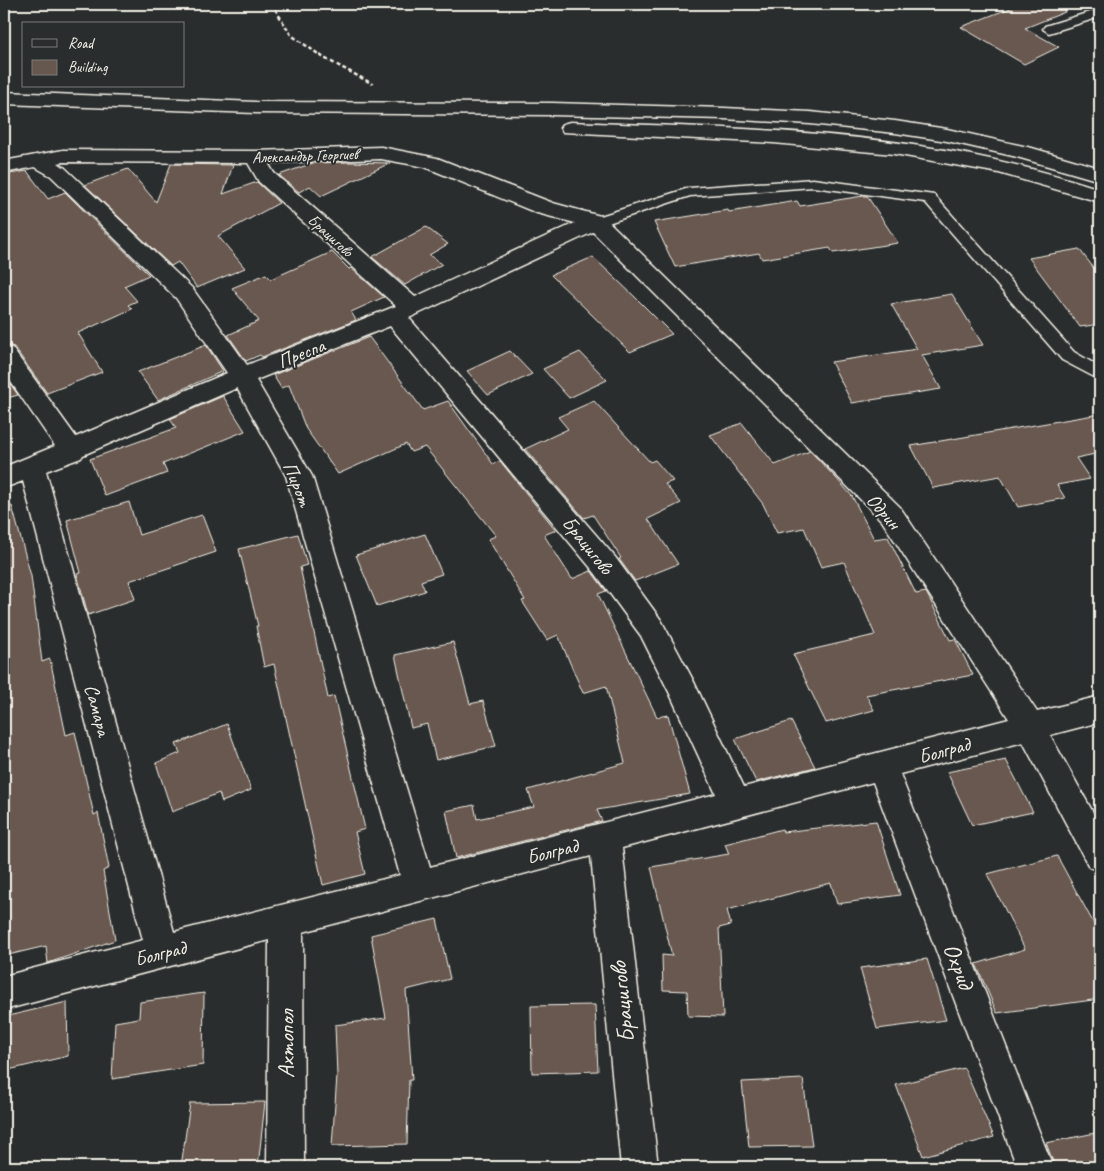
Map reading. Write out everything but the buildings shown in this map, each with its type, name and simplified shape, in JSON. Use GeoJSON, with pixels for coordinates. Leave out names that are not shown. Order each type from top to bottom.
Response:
{"type":"FeatureCollection","features":[{"type":"Feature","properties":{"kind":"street"},"geometry":{"type":"LineString","coordinates":[[4,98],[289,108],[460,107],[711,113],[805,118],[896,127],[939,134],[1027,153],[1100,175]]}},
{"type":"Feature","properties":{"kind":"street"},"geometry":{"type":"LineString","coordinates":[[289,108],[449,124],[781,137],[868,145],[965,160],[1028,175],[1100,196]]}},
{"type":"Feature","properties":{"kind":"street","name":"Александър Георгиев"},"geometry":{"type":"LineString","coordinates":[[4,167],[63,156],[255,157],[381,153],[422,160],[545,208],[596,222]]}},
{"type":"Feature","properties":{"kind":"street","name":"Брацигово"},"geometry":{"type":"LineString","coordinates":[[255,157],[266,177],[404,312],[605,565],[651,628],[683,689],[736,804]]}},
{"type":"Feature","properties":{"kind":"street","name":"Пирот"},"geometry":{"type":"LineString","coordinates":[[39,161],[58,172],[184,293],[242,376],[299,476],[419,886]]}},
{"type":"Feature","properties":{"kind":"street","name":"Преспа"},"geometry":{"type":"LineString","coordinates":[[4,478],[242,376],[404,312],[596,222]]}},
{"type":"Feature","properties":{"kind":"street","name":"Одрин"},"geometry":{"type":"LineString","coordinates":[[596,222],[891,514],[1030,728],[1100,856]]}},
{"type":"Feature","properties":{"kind":"street"},"geometry":{"type":"LineString","coordinates":[[4,354],[72,450]]}},
{"type":"Feature","properties":{"kind":"street","name":"Самара"},"geometry":{"type":"LineString","coordinates":[[32,467],[163,952]]}},
{"type":"Feature","properties":{"kind":"street","name":"Болград"},"geometry":{"type":"LineString","coordinates":[[4,993],[1100,709]]}},
{"type":"Feature","properties":{"kind":"street","name":"Охрид"},"geometry":{"type":"LineString","coordinates":[[882,766],[1035,1167]]}},
{"type":"Feature","properties":{"kind":"street","name":"Брацигово"},"geometry":{"type":"LineString","coordinates":[[605,838],[640,1167]]}},
{"type":"Feature","properties":{"kind":"street","name":"Ахтопол"},"geometry":{"type":"LineString","coordinates":[[286,920],[286,1167]]}},
{"type":"Feature","properties":{"kind":"lane"},"geometry":{"type":"LineString","coordinates":[[1048,29],[1100,13]]}},
{"type":"Feature","properties":{"kind":"lane"},"geometry":{"type":"LineString","coordinates":[[596,222],[689,192],[814,183],[929,198],[1068,356],[1100,374]]}},
{"type":"Feature","properties":{"kind":"path"},"geometry":{"type":"LineString","coordinates":[[272,4],[290,35],[324,58],[378,87]]}}]}
